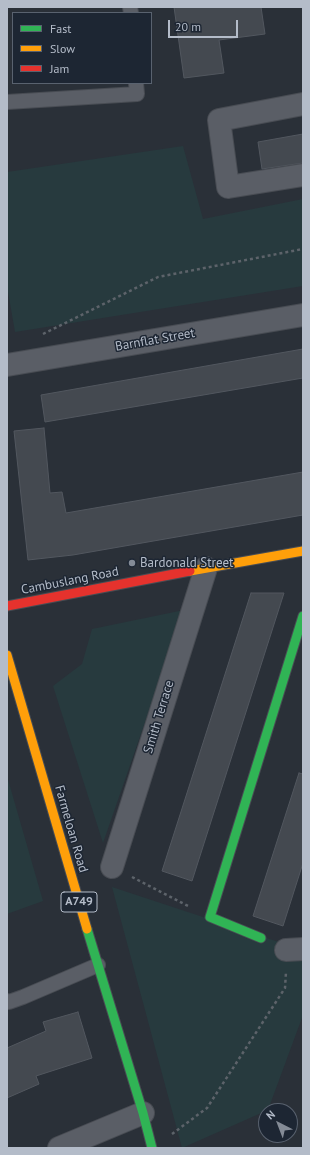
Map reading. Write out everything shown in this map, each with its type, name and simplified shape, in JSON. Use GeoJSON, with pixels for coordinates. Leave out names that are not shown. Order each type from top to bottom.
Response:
{"type":"FeatureCollection","features":[{"type":"Feature","properties":{"kind":"main road","name":"Cambuslang Road"},"geometry":{"type":"LineString","coordinates":[[7,606],[303,551]]}},
{"type":"Feature","properties":{"kind":"main road"},"geometry":{"type":"LineString","coordinates":[[260,938],[210,917],[303,616]]}},
{"type":"Feature","properties":{"kind":"main road","name":"Farmeloan Road"},"geometry":{"type":"LineString","coordinates":[[7,655],[71,876],[143,1113],[152,1148]]}},
{"type":"Feature","properties":{"kind":"street"},"geometry":{"type":"LineString","coordinates":[[303,104],[219,120],[228,187],[303,174]]}},
{"type":"Feature","properties":{"kind":"street","name":"Barnflat Street"},"geometry":{"type":"LineString","coordinates":[[7,365],[303,315]]}},
{"type":"Feature","properties":{"kind":"street","name":"Smith Terrace"},"geometry":{"type":"LineString","coordinates":[[112,867],[206,568]]}},
{"type":"Feature","properties":{"kind":"street"},"geometry":{"type":"LineString","coordinates":[[59,1148],[143,1113]]}},
{"type":"Feature","properties":{"kind":"lane"},"geometry":{"type":"LineString","coordinates":[[7,102],[137,94],[136,84]]}},
{"type":"Feature","properties":{"kind":"lane"},"geometry":{"type":"LineString","coordinates":[[7,1001],[9,1002],[16,1000],[98,965]]}},
{"type":"Feature","properties":{"kind":"path"},"geometry":{"type":"LineString","coordinates":[[41,336],[158,277],[303,249]]}},
{"type":"Feature","properties":{"kind":"path"},"geometry":{"type":"LineString","coordinates":[[112,867],[210,917]]}},
{"type":"Feature","properties":{"kind":"path"},"geometry":{"type":"LineString","coordinates":[[171,1135],[207,1108],[285,988],[295,950]]}},
{"type":"Feature","properties":{"kind":"green space"},"geometry":{"type":"Polygon","coordinates":[[[183,146],[203,219],[303,199],[303,286],[15,332],[7,286],[7,172],[183,146]]]}},
{"type":"Feature","properties":{"kind":"green space"},"geometry":{"type":"Polygon","coordinates":[[[184,610],[103,843],[53,686],[82,664],[92,629],[184,610]]]}},
{"type":"Feature","properties":{"kind":"green space"},"geometry":{"type":"Polygon","coordinates":[[[7,776],[43,901],[7,914],[7,776]]]}},
{"type":"Feature","properties":{"kind":"green space"},"geometry":{"type":"Polygon","coordinates":[[[112,887],[303,950],[303,1015],[271,1103],[258,1103],[258,1114],[182,1148],[112,887]]]}},
{"type":"Feature","properties":{"kind":"building"},"geometry":{"type":"Polygon","coordinates":[[[174,7],[261,7],[265,34],[219,40],[224,73],[184,78],[174,7]]]}},
{"type":"Feature","properties":{"kind":"building"},"geometry":{"type":"Polygon","coordinates":[[[303,134],[303,163],[262,169],[258,142],[303,134]]]}},
{"type":"Feature","properties":{"kind":"building"},"geometry":{"type":"Polygon","coordinates":[[[303,349],[303,378],[45,422],[41,395],[303,349]]]}},
{"type":"Feature","properties":{"kind":"building"},"geometry":{"type":"Polygon","coordinates":[[[44,428],[50,493],[62,492],[66,513],[303,472],[303,515],[73,555],[28,560],[14,431],[44,428]]]}},
{"type":"Feature","properties":{"kind":"building"},"geometry":{"type":"Polygon","coordinates":[[[251,593],[284,593],[192,881],[162,871],[251,593]]]}},
{"type":"Feature","properties":{"kind":"building"},"geometry":{"type":"Polygon","coordinates":[[[299,773],[303,774],[303,863],[283,926],[253,916],[299,773]]]}},
{"type":"Feature","properties":{"kind":"building"},"geometry":{"type":"Polygon","coordinates":[[[78,1012],[92,1058],[36,1076],[39,1084],[7,1098],[7,1048],[46,1031],[43,1022],[78,1012]]]}},
{"type":"Feature","properties":{"kind":"traffic: fast"},"geometry":{"type":"LineString","coordinates":[[261,938],[210,917],[303,616]]}},
{"type":"Feature","properties":{"kind":"traffic: fast"},"geometry":{"type":"LineString","coordinates":[[87,929],[143,1113],[152,1148]]}},
{"type":"Feature","properties":{"kind":"traffic: slow"},"geometry":{"type":"LineString","coordinates":[[190,571],[303,551]]}},
{"type":"Feature","properties":{"kind":"traffic: slow"},"geometry":{"type":"LineString","coordinates":[[7,655],[87,929]]}},
{"type":"Feature","properties":{"kind":"traffic: jam"},"geometry":{"type":"LineString","coordinates":[[7,606],[190,571]]}},
{"type":"Feature","properties":{"kind":"place","name":"Bardonald Street"},"geometry":{"type":"Point","coordinates":[132,563]}}]}
